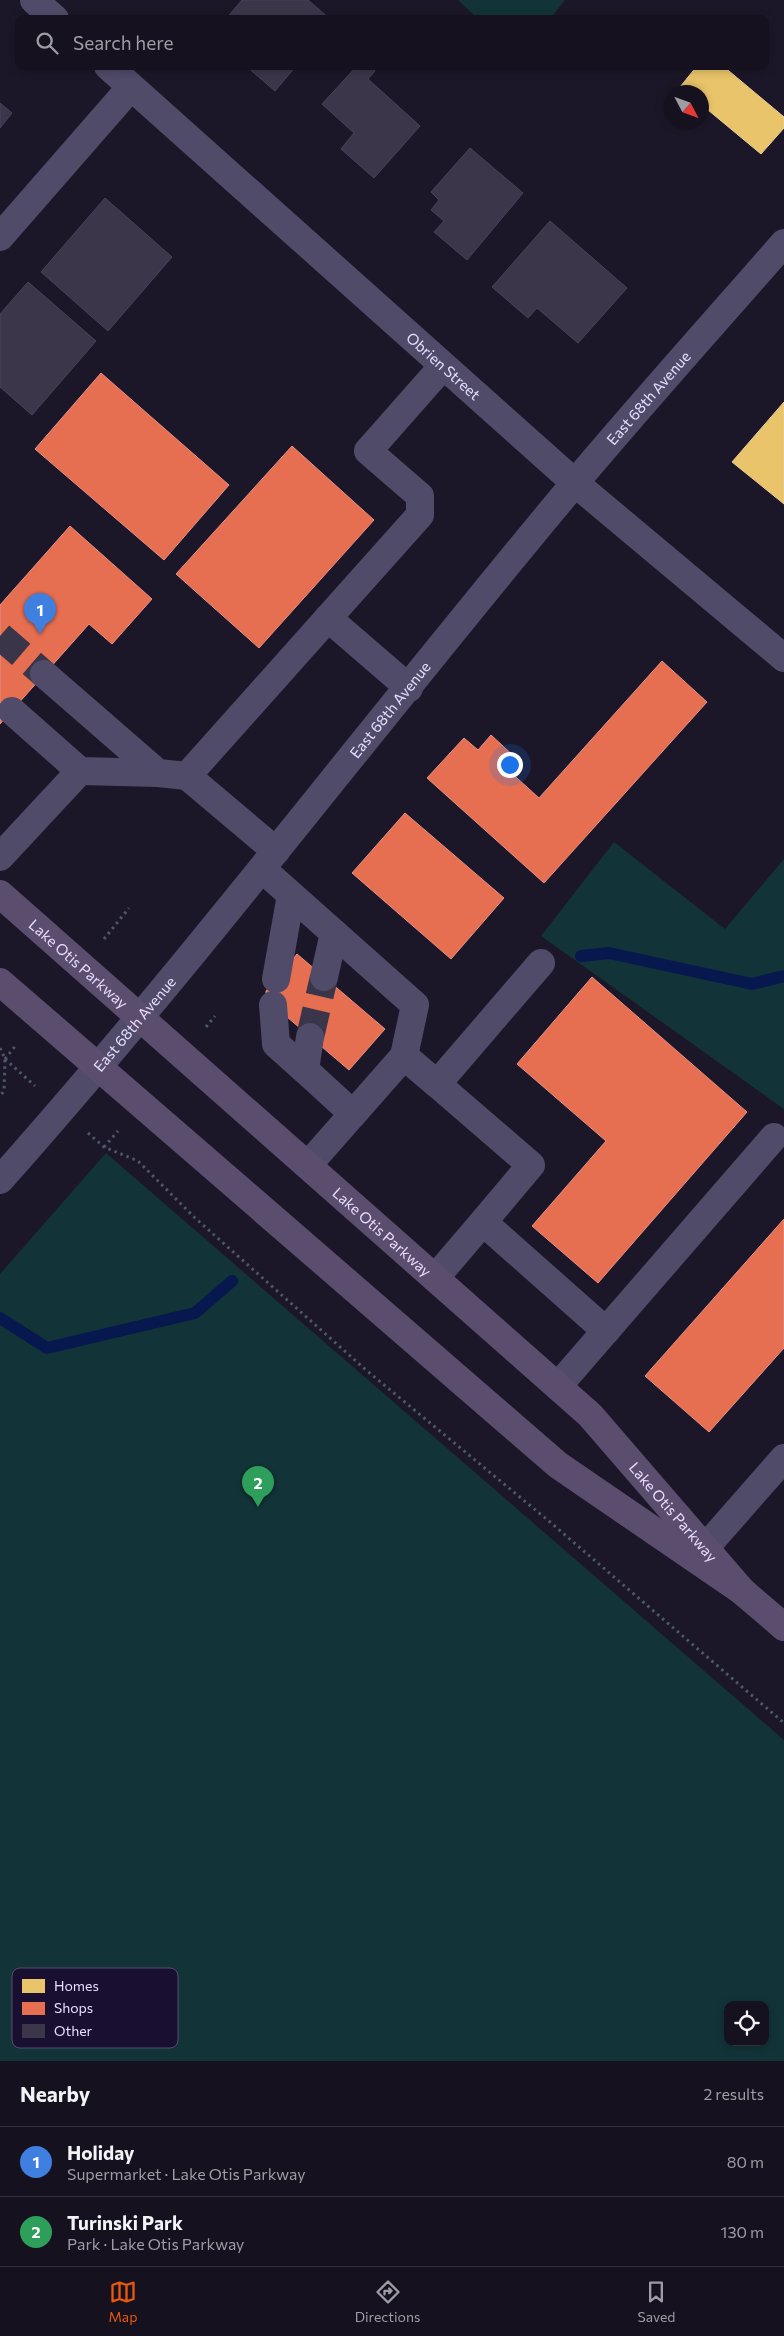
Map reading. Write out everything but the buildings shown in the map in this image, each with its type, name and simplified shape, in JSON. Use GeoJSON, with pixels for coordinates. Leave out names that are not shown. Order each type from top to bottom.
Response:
{"type":"FeatureCollection","features":[{"type":"Feature","properties":{"kind":"main road","name":"Lake Otis Parkway"},"geometry":{"type":"LineString","coordinates":[[0,894],[590,1414],[742,1591]]}},
{"type":"Feature","properties":{"kind":"main road","name":"Lake Otis Parkway"},"geometry":{"type":"LineString","coordinates":[[0,982],[558,1465],[742,1591],[784,1627]]}},
{"type":"Feature","properties":{"kind":"street"},"geometry":{"type":"LineString","coordinates":[[34,0],[51,15]]}},
{"type":"Feature","properties":{"kind":"street","name":"Obrien Street"},"geometry":{"type":"LineString","coordinates":[[112,70],[575,483],[784,658]]}},
{"type":"Feature","properties":{"kind":"street"},"geometry":{"type":"LineString","coordinates":[[0,237],[131,87]]}},
{"type":"Feature","properties":{"kind":"street","name":"East 68th Avenue"},"geometry":{"type":"LineString","coordinates":[[0,1180],[98,1067],[269,860],[575,483],[784,243]]}},
{"type":"Feature","properties":{"kind":"street"},"geometry":{"type":"LineString","coordinates":[[187,776],[420,515],[420,496],[368,451],[443,366]]}},
{"type":"Feature","properties":{"kind":"street"},"geometry":{"type":"LineString","coordinates":[[328,618],[409,688]]}},
{"type":"Feature","properties":{"kind":"street"},"geometry":{"type":"LineString","coordinates":[[44,674],[158,773]]}},
{"type":"Feature","properties":{"kind":"street"},"geometry":{"type":"LineString","coordinates":[[12,711],[80,771],[158,773],[187,776],[269,860],[292,895],[415,1005],[404,1056],[308,1165]]}},
{"type":"Feature","properties":{"kind":"street"},"geometry":{"type":"LineString","coordinates":[[0,857],[80,771]]}},
{"type":"Feature","properties":{"kind":"street"},"geometry":{"type":"LineString","coordinates":[[292,895],[274,992],[276,1044],[352,1114]]}},
{"type":"Feature","properties":{"kind":"street"},"geometry":{"type":"LineString","coordinates":[[324,977],[334,933]]}},
{"type":"Feature","properties":{"kind":"street"},"geometry":{"type":"LineString","coordinates":[[437,1084],[540,963]]}},
{"type":"Feature","properties":{"kind":"street"},"geometry":{"type":"LineString","coordinates":[[305,1070],[310,1036]]}},
{"type":"Feature","properties":{"kind":"street"},"geometry":{"type":"LineString","coordinates":[[404,1056],[531,1165],[435,1278]]}},
{"type":"Feature","properties":{"kind":"street"},"geometry":{"type":"LineString","coordinates":[[558,1386],[774,1137]]}},
{"type":"Feature","properties":{"kind":"street"},"geometry":{"type":"LineString","coordinates":[[483,1222],[606,1331]]}},
{"type":"Feature","properties":{"kind":"street"},"geometry":{"type":"LineString","coordinates":[[705,1548],[784,1458]]}},
{"type":"Feature","properties":{"kind":"path"},"geometry":{"type":"LineString","coordinates":[[0,1048],[4,1059],[4,1091],[0,1096]]}},
{"type":"Feature","properties":{"kind":"path"},"geometry":{"type":"LineString","coordinates":[[104,1148],[138,1161],[194,1217],[366,1370],[550,1522],[784,1723]]}},
{"type":"Feature","properties":{"kind":"green space"},"geometry":{"type":"Polygon","coordinates":[[[458,0],[565,0],[553,15],[474,15],[458,0]]]}},
{"type":"Feature","properties":{"kind":"green space"},"geometry":{"type":"Polygon","coordinates":[[[614,842],[725,929],[784,859],[784,1109],[541,936],[614,842]]]}},
{"type":"Feature","properties":{"kind":"green space"},"geometry":{"type":"Polygon","coordinates":[[[106,1153],[784,1740],[784,2061],[0,2061],[0,1274],[106,1153]]]}},
{"type":"Feature","properties":{"kind":"waterway"},"geometry":{"type":"LineString","coordinates":[[581,956],[609,953],[752,984],[784,976]]}},
{"type":"Feature","properties":{"kind":"waterway"},"geometry":{"type":"LineString","coordinates":[[0,1318],[47,1348],[195,1313],[232,1281]]}},
{"type":"Feature","properties":{"kind":"tunnel"},"geometry":{"type":"LineString","coordinates":[[0,636],[44,674]]}},
{"type":"Feature","properties":{"kind":"tunnel"},"geometry":{"type":"LineString","coordinates":[[310,1037],[324,977]]}},
{"type":"Feature","properties":{"kind":"place","name":"Holiday"},"geometry":{"type":"Point","coordinates":[40,634]}},
{"type":"Feature","properties":{"kind":"place","name":"Turinski Park"},"geometry":{"type":"Point","coordinates":[258,1507]}}]}
